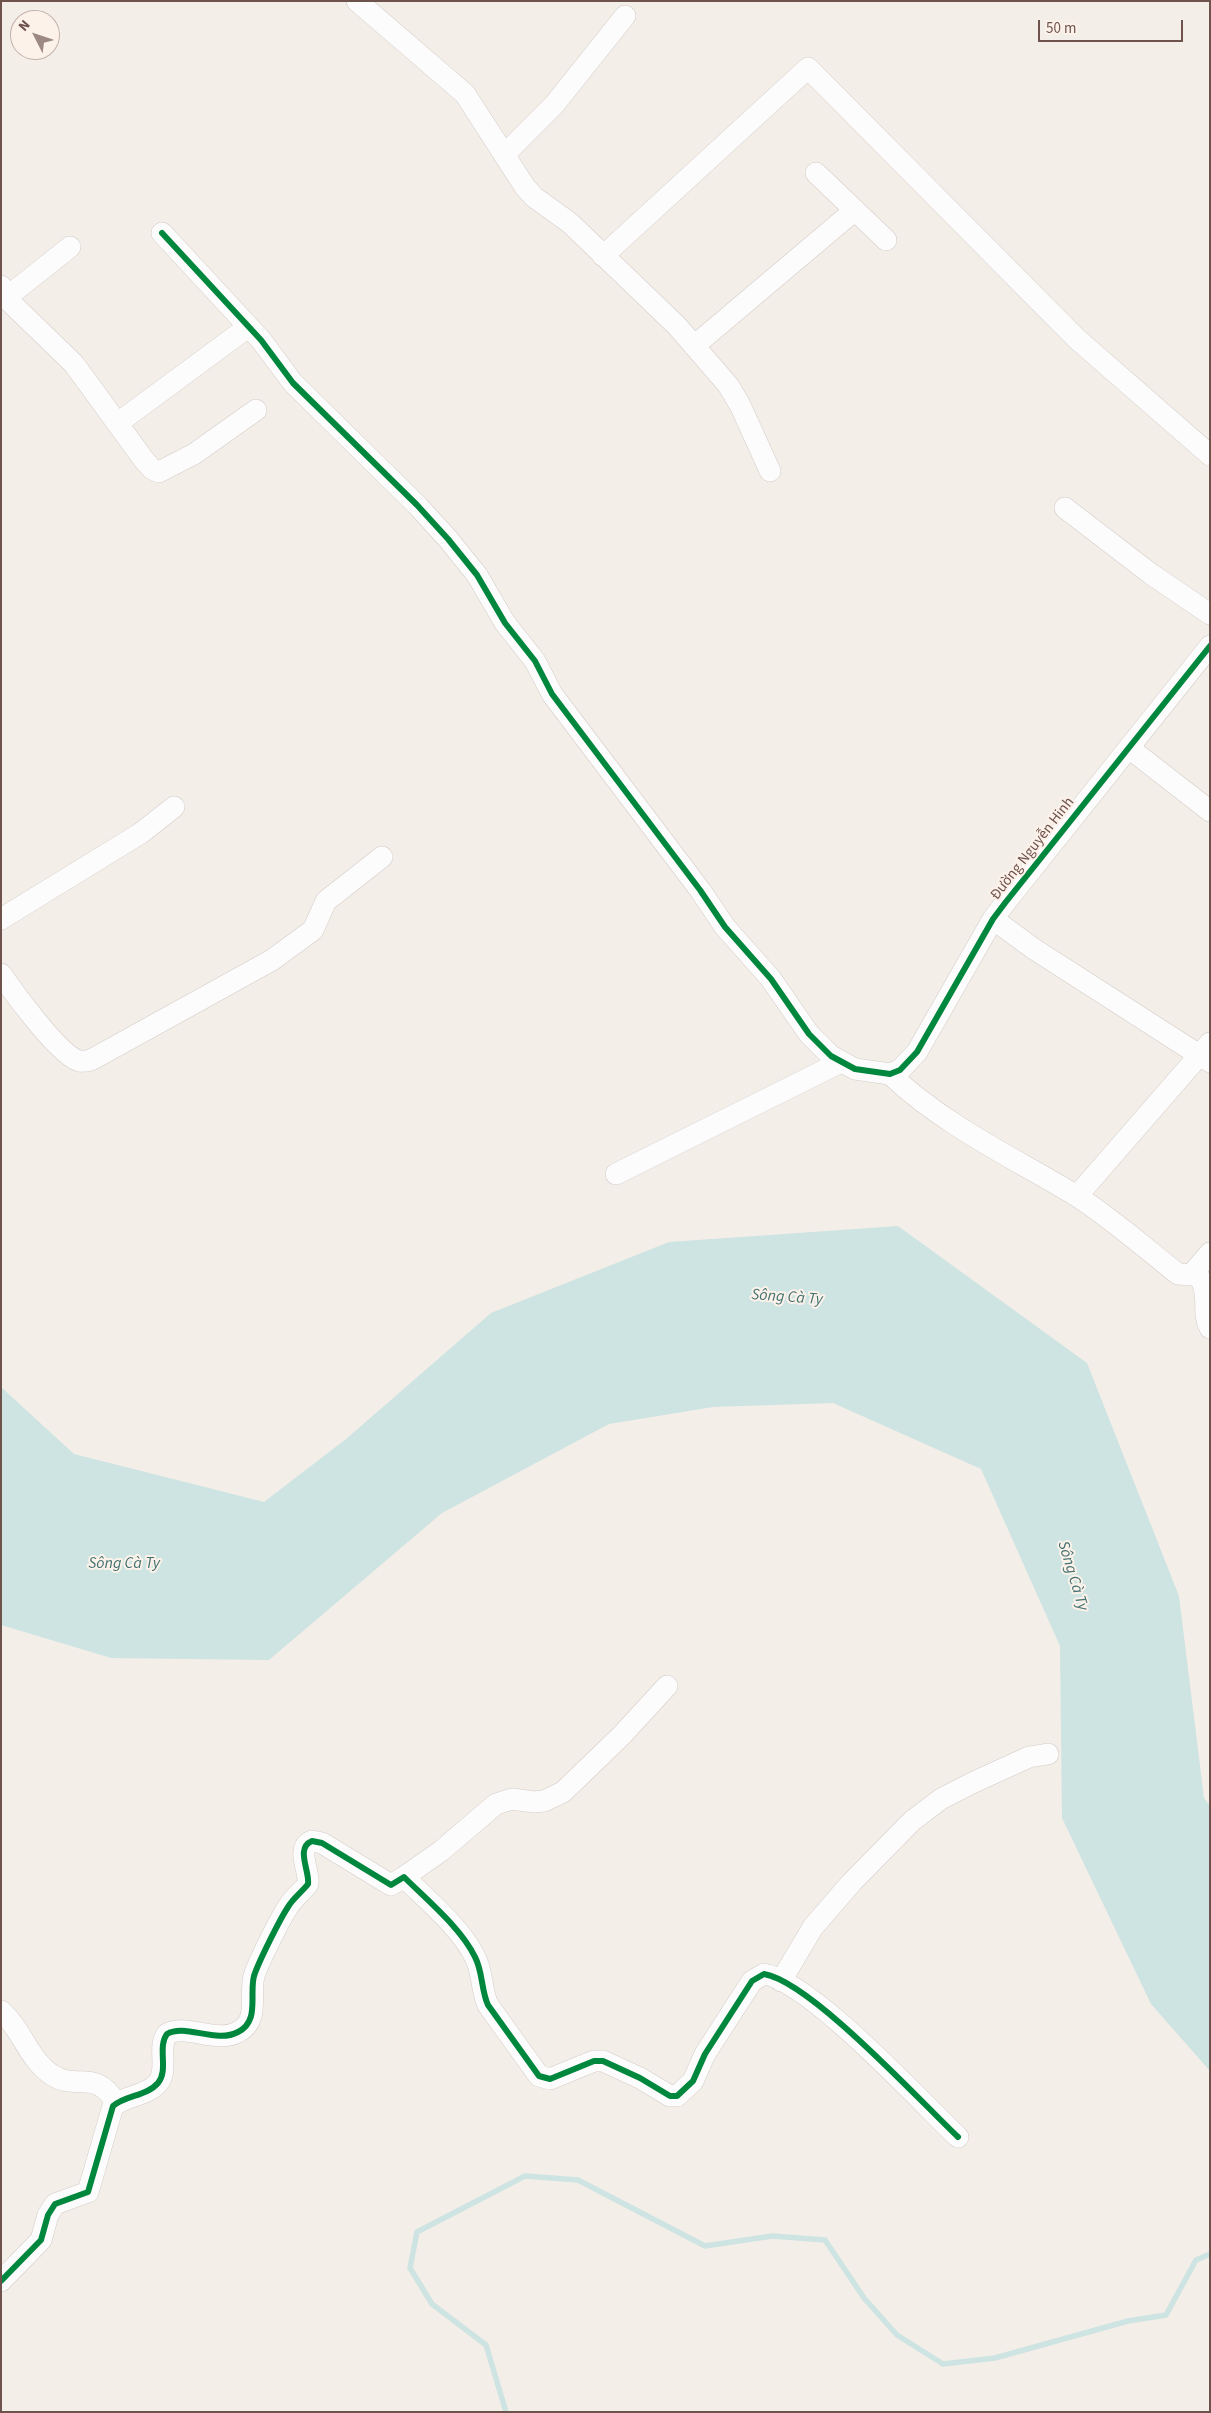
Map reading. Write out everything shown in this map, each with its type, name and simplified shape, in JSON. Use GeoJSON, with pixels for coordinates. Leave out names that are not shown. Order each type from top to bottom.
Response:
{"type":"FeatureCollection","features":[{"type":"Feature","properties":{"kind":"street"},"geometry":{"type":"LineString","coordinates":[[358,1],[367,12],[465,94],[504,155],[534,197],[570,223],[677,326],[728,385],[740,405],[770,471]]}},
{"type":"Feature","properties":{"kind":"street"},"geometry":{"type":"LineString","coordinates":[[504,155],[554,105],[625,16]]}},
{"type":"Feature","properties":{"kind":"street"},"geometry":{"type":"LineString","coordinates":[[603,256],[808,68],[1077,339],[1210,455]]}},
{"type":"Feature","properties":{"kind":"street"},"geometry":{"type":"LineString","coordinates":[[816,173],[886,240]]}},
{"type":"Feature","properties":{"kind":"street"},"geometry":{"type":"LineString","coordinates":[[694,346],[855,210]]}},
{"type":"Feature","properties":{"kind":"street"},"geometry":{"type":"LineString","coordinates":[[162,233],[248,327],[293,382],[416,505],[477,575],[505,623],[535,661],[552,694],[700,890],[725,927],[771,979],[809,1034],[831,1056],[855,1069],[890,1074],[927,1104],[988,1145],[1077,1196],[1178,1274],[1203,1279]]}},
{"type":"Feature","properties":{"kind":"street"},"geometry":{"type":"LineString","coordinates":[[70,247],[4,292],[74,364],[152,469],[159,472],[194,454],[256,410]]}},
{"type":"Feature","properties":{"kind":"street"},"geometry":{"type":"LineString","coordinates":[[118,423],[248,327]]}},
{"type":"Feature","properties":{"kind":"street"},"geometry":{"type":"LineString","coordinates":[[1065,508],[1151,574],[1210,614]]}},
{"type":"Feature","properties":{"kind":"street","name":"Đường Nguyễn Hinh"},"geometry":{"type":"LineString","coordinates":[[890,1074],[900,1070],[917,1052],[993,919],[1210,646]]}},
{"type":"Feature","properties":{"kind":"street"},"geometry":{"type":"LineString","coordinates":[[1129,748],[1210,811]]}},
{"type":"Feature","properties":{"kind":"street"},"geometry":{"type":"LineString","coordinates":[[1,919],[50,891],[141,833],[174,807]]}},
{"type":"Feature","properties":{"kind":"street"},"geometry":{"type":"LineString","coordinates":[[1,974],[37,1022],[72,1058],[80,1062],[91,1060],[272,960],[313,930],[326,901],[382,857]]}},
{"type":"Feature","properties":{"kind":"street"},"geometry":{"type":"LineString","coordinates":[[993,919],[1034,949],[1207,1054],[1077,1196]]}},
{"type":"Feature","properties":{"kind":"street"},"geometry":{"type":"LineString","coordinates":[[616,1174],[841,1062]]}},
{"type":"Feature","properties":{"kind":"street"},"geometry":{"type":"LineString","coordinates":[[1210,1253],[1203,1279],[1206,1296],[1205,1319],[1210,1328]]}},
{"type":"Feature","properties":{"kind":"street"},"geometry":{"type":"LineString","coordinates":[[1,2281],[41,2240],[48,2215],[55,2204],[88,2192],[92,2184],[111,2111],[116,2103],[150,2089],[157,2084],[162,2075],[164,2037],[170,2032],[220,2037],[240,2032],[246,2026],[252,2012],[254,1974],[288,1907],[308,1884],[303,1852],[308,1842],[322,1843],[391,1885],[441,1851],[496,1804],[512,1799],[534,1802],[544,1801],[563,1792],[667,1686]]}},
{"type":"Feature","properties":{"kind":"street"},"geometry":{"type":"LineString","coordinates":[[781,1981],[813,1927],[912,1821],[941,1798],[972,1782],[1029,1757],[1048,1754]]}},
{"type":"Feature","properties":{"kind":"street"},"geometry":{"type":"LineString","coordinates":[[404,1877],[466,1942],[479,1966],[484,1997],[488,2005],[539,2076],[544,2079],[550,2079],[594,2061],[603,2061],[640,2078],[670,2096],[677,2096],[693,2081],[705,2054],[752,1981],[764,1974],[781,1981],[808,1997],[854,2036],[958,2137]]}},
{"type":"Feature","properties":{"kind":"street"},"geometry":{"type":"LineString","coordinates":[[1,2011],[11,2020],[28,2048],[50,2073],[59,2078],[96,2083],[103,2086],[116,2103]]}},
{"type":"Feature","properties":{"kind":"water","name":"Sông Cà Ty"},"geometry":{"type":"Polygon","coordinates":[[[898,1226],[1087,1363],[1179,1596],[1204,1798],[1210,1806],[1210,2071],[1151,2004],[1062,1818],[1060,1646],[981,1469],[833,1403],[713,1407],[609,1424],[442,1513],[269,1660],[111,1658],[1,1625],[1,1387],[74,1454],[264,1502],[346,1439],[491,1313],[669,1242],[898,1226]]]}},
{"type":"Feature","properties":{"kind":"waterway"},"geometry":{"type":"LineString","coordinates":[[506,2412],[486,2345],[432,2304],[410,2268],[417,2232],[525,2176],[578,2180],[705,2246],[772,2236],[825,2240],[864,2298],[897,2335],[943,2364],[995,2358],[1128,2321],[1166,2315],[1196,2260],[1210,2254]]}},
{"type":"Feature","properties":{"kind":"cycle path"},"geometry":{"type":"LineString","coordinates":[[162,233],[261,340],[293,383],[417,505],[448,539],[477,575],[505,623],[535,661],[552,694],[700,890],[725,927],[771,979],[809,1034],[831,1056],[855,1069],[890,1074],[900,1070],[917,1052],[993,919],[1210,646]]}},
{"type":"Feature","properties":{"kind":"cycle path"},"geometry":{"type":"LineString","coordinates":[[1,2281],[41,2240],[48,2215],[55,2204],[88,2192],[113,2106],[118,2102],[148,2091],[158,2083],[163,2072],[163,2045],[167,2034],[174,2031],[183,2031],[220,2036],[238,2032],[245,2027],[251,2014],[254,1976],[260,1961],[288,1907],[308,1884],[304,1849],[312,1841],[322,1843],[391,1885],[404,1877],[443,1915],[469,1946],[475,1957],[488,2005],[539,2076],[550,2079],[594,2061],[603,2061],[640,2078],[670,2096],[677,2096],[693,2081],[705,2054],[752,1981],[764,1974],[784,1982],[836,2019],[892,2071],[958,2137]]}}]}
